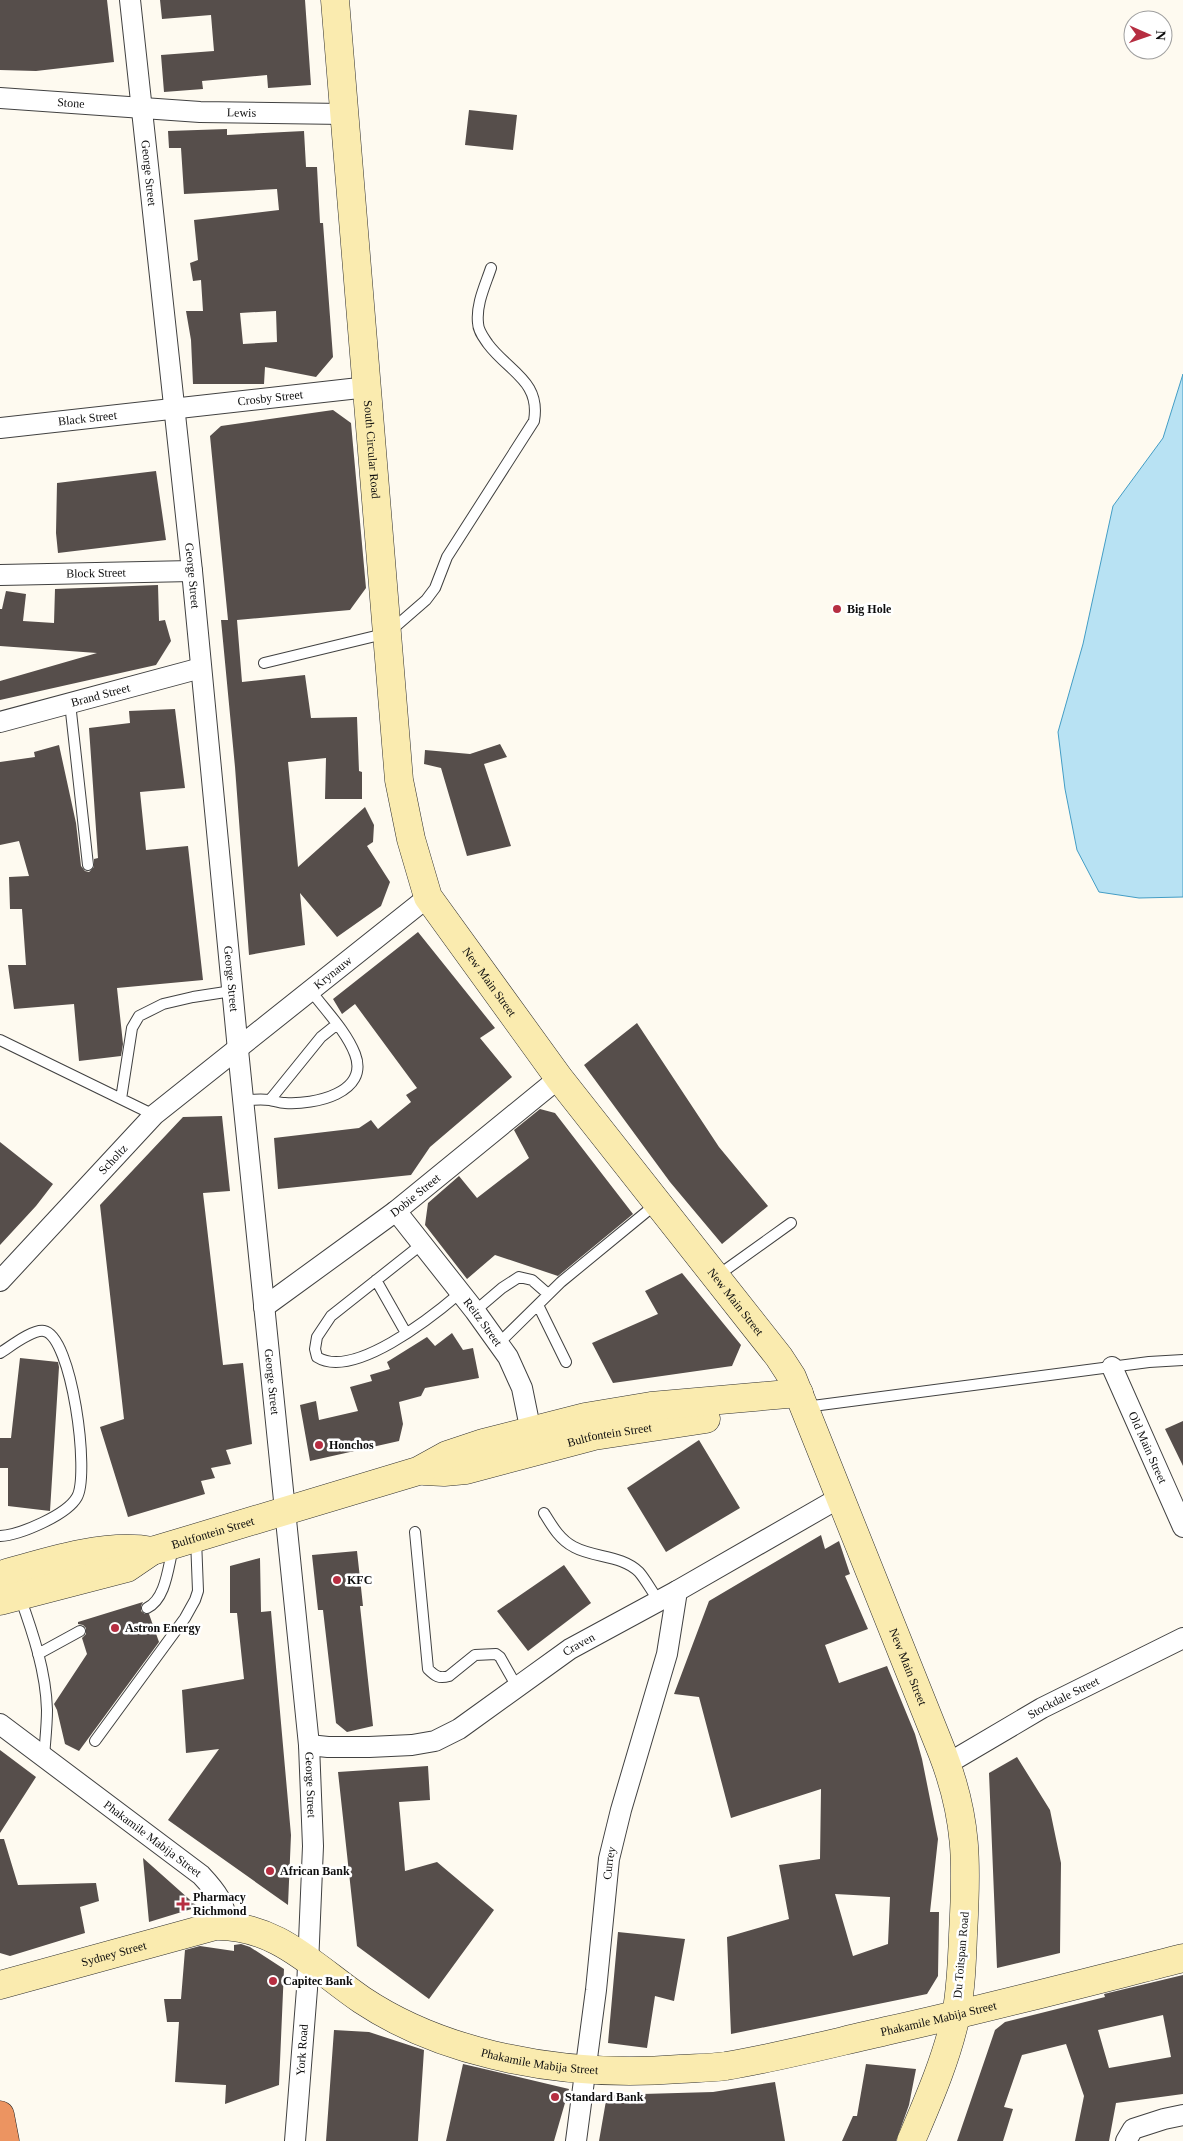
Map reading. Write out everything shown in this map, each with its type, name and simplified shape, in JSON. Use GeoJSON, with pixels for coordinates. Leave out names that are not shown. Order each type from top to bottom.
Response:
{"type":"FeatureCollection","features":[{"type":"Feature","properties":{"kind":"highway"},"geometry":{"type":"LineString","coordinates":[[0,2115],[5,2141]]}},
{"type":"Feature","properties":{"kind":"street","name":"George Street"},"geometry":{"type":"LineString","coordinates":[[130,0],[192,571],[232,991],[309,1745],[313,1846],[308,1959]]}},
{"type":"Feature","properties":{"kind":"street","name":"South Circular Road"},"geometry":{"type":"LineString","coordinates":[[334,0],[368,388],[399,780],[411,840],[428,897]]}},
{"type":"Feature","properties":{"kind":"street","name":"Stone"},"geometry":{"type":"LineString","coordinates":[[0,98],[141,109]]}},
{"type":"Feature","properties":{"kind":"street","name":"Lewis"},"geometry":{"type":"LineString","coordinates":[[141,109],[200,112],[344,114]]}},
{"type":"Feature","properties":{"kind":"street","name":"Crosby Street"},"geometry":{"type":"LineString","coordinates":[[175,409],[368,388]]}},
{"type":"Feature","properties":{"kind":"street","name":"Black Street"},"geometry":{"type":"LineString","coordinates":[[0,428],[175,409]]}},
{"type":"Feature","properties":{"kind":"street","name":"Block Street"},"geometry":{"type":"LineString","coordinates":[[0,575],[192,571]]}},
{"type":"Feature","properties":{"kind":"street","name":"Brand Street"},"geometry":{"type":"LineString","coordinates":[[0,722],[201,668]]}},
{"type":"Feature","properties":{"kind":"street","name":"Krynauw"},"geometry":{"type":"LineString","coordinates":[[238,1050],[428,897]]}},
{"type":"Feature","properties":{"kind":"street","name":"New Main Street"},"geometry":{"type":"LineString","coordinates":[[428,897],[560,1078],[779,1357],[792,1377],[947,1764]]}},
{"type":"Feature","properties":{"kind":"street","name":"Scholtz"},"geometry":{"type":"LineString","coordinates":[[0,1280],[154,1115],[238,1050]]}},
{"type":"Feature","properties":{"kind":"street","name":"Dobie Street"},"geometry":{"type":"LineString","coordinates":[[264,1307],[396,1211],[560,1078]]}},
{"type":"Feature","properties":{"kind":"street","name":"Reitz Street"},"geometry":{"type":"LineString","coordinates":[[396,1211],[475,1311],[508,1358],[522,1388],[533,1441]]}},
{"type":"Feature","properties":{"kind":"street","name":"Old Main Street"},"geometry":{"type":"LineString","coordinates":[[1112,1367],[1183,1527]]}},
{"type":"Feature","properties":{"kind":"street","name":"Bultfontein Street"},"geometry":{"type":"LineString","coordinates":[[10,1599],[126,1568],[174,1544],[418,1471],[444,1472],[466,1470],[533,1441],[594,1436],[801,1400]]}},
{"type":"Feature","properties":{"kind":"street","name":"Craven"},"geometry":{"type":"LineString","coordinates":[[309,1745],[328,1747],[412,1745],[435,1741],[459,1729],[570,1649],[677,1591],[839,1498]]}},
{"type":"Feature","properties":{"kind":"street","name":"Bultfontein Street"},"geometry":{"type":"LineString","coordinates":[[0,1575],[98,1550],[174,1544]]}},
{"type":"Feature","properties":{"kind":"street","name":"Currey"},"geometry":{"type":"LineString","coordinates":[[576,2141],[609,1859],[621,1810],[667,1654],[677,1591]]}},
{"type":"Feature","properties":{"kind":"street","name":"Stockdale Street"},"geometry":{"type":"LineString","coordinates":[[947,1764],[1042,1708],[1183,1638]]}},
{"type":"Feature","properties":{"kind":"street","name":"Phakamile Mabija Street"},"geometry":{"type":"LineString","coordinates":[[0,1724],[201,1876],[222,1901],[227,1911],[227,1926],[248,1928],[270,1937],[308,1959],[362,2000],[427,2035],[492,2055],[585,2070],[660,2071],[724,2066],[956,2015],[1183,1958]]}},
{"type":"Feature","properties":{"kind":"street","name":"Du Toitspan Road"},"geometry":{"type":"LineString","coordinates":[[911,2141],[935,2079],[956,2015],[964,1928],[965,1844],[960,1806],[947,1764]]}},
{"type":"Feature","properties":{"kind":"street","name":"Sydney Street"},"geometry":{"type":"LineString","coordinates":[[0,1985],[215,1926],[227,1926]]}},
{"type":"Feature","properties":{"kind":"street","name":"York Road"},"geometry":{"type":"LineString","coordinates":[[296,2141],[308,1959]]}},
{"type":"Feature","properties":{"kind":"street"},"geometry":{"type":"LineString","coordinates":[[1127,2138],[1132,2129],[1142,2125],[1183,2116]]}},
{"type":"Feature","properties":{"kind":"lane"},"geometry":{"type":"LineString","coordinates":[[264,663],[388,632],[426,600],[434,588],[447,557],[534,421],[537,408],[535,396],[527,383],[490,346],[478,325],[480,297],[492,268]]}},
{"type":"Feature","properties":{"kind":"lane"},"geometry":{"type":"LineString","coordinates":[[70,703],[88,865]]}},
{"type":"Feature","properties":{"kind":"lane"},"geometry":{"type":"LineString","coordinates":[[121,1099],[132,1028],[139,1016],[163,1004],[232,991]]}},
{"type":"Feature","properties":{"kind":"lane"},"geometry":{"type":"LineString","coordinates":[[243,1100],[270,1100],[285,1103],[305,1102],[329,1096],[348,1088],[355,1080],[358,1065],[351,1047],[311,991]]}},
{"type":"Feature","properties":{"kind":"lane"},"geometry":{"type":"LineString","coordinates":[[270,1100],[321,1037],[336,1025]]}},
{"type":"Feature","properties":{"kind":"lane"},"geometry":{"type":"LineString","coordinates":[[0,1040],[154,1115]]}},
{"type":"Feature","properties":{"kind":"lane"},"geometry":{"type":"LineString","coordinates":[[498,1344],[561,1282],[658,1202]]}},
{"type":"Feature","properties":{"kind":"lane"},"geometry":{"type":"LineString","coordinates":[[716,1277],[791,1223]]}},
{"type":"Feature","properties":{"kind":"lane"},"geometry":{"type":"LineString","coordinates":[[422,1244],[331,1316],[317,1337],[314,1349],[317,1357],[325,1362],[338,1363],[356,1360],[419,1326],[460,1293]]}},
{"type":"Feature","properties":{"kind":"lane"},"geometry":{"type":"LineString","coordinates":[[475,1311],[518,1277],[532,1280],[548,1294]]}},
{"type":"Feature","properties":{"kind":"lane"},"geometry":{"type":"LineString","coordinates":[[376,1280],[406,1333]]}},
{"type":"Feature","properties":{"kind":"lane"},"geometry":{"type":"LineString","coordinates":[[538,1305],[566,1362]]}},
{"type":"Feature","properties":{"kind":"lane"},"geometry":{"type":"LineString","coordinates":[[0,1353],[34,1333],[44,1331],[53,1336],[62,1351],[75,1403],[82,1444],[82,1480],[77,1498],[63,1511],[39,1524],[0,1536]]}},
{"type":"Feature","properties":{"kind":"lane"},"geometry":{"type":"LineString","coordinates":[[801,1400],[1149,1362],[1183,1360]]}},
{"type":"Feature","properties":{"kind":"lane"},"geometry":{"type":"LineString","coordinates":[[544,1513],[564,1540],[574,1547],[617,1560],[638,1572],[659,1601]]}},
{"type":"Feature","properties":{"kind":"lane"},"geometry":{"type":"LineString","coordinates":[[415,1532],[428,1669],[434,1675],[444,1677],[475,1655],[496,1654],[500,1657],[517,1687]]}},
{"type":"Feature","properties":{"kind":"lane"},"geometry":{"type":"LineString","coordinates":[[147,1608],[155,1604],[161,1593],[174,1544]]}},
{"type":"Feature","properties":{"kind":"lane"},"geometry":{"type":"LineString","coordinates":[[95,1741],[185,1618],[196,1600],[198,1591],[174,1544]]}},
{"type":"Feature","properties":{"kind":"lane"},"geometry":{"type":"LineString","coordinates":[[10,1599],[38,1654],[44,1679],[46,1710],[44,1758]]}},
{"type":"Feature","properties":{"kind":"lane"},"geometry":{"type":"LineString","coordinates":[[38,1654],[80,1631]]}},
{"type":"Feature","properties":{"kind":"water"},"geometry":{"type":"Polygon","coordinates":[[[1183,374],[1183,897],[1139,898],[1099,892],[1077,850],[1065,789],[1058,732],[1083,644],[1113,506],[1163,438],[1183,374]]]}},
{"type":"Feature","properties":{"kind":"building"},"geometry":{"type":"Polygon","coordinates":[[[0,0],[107,0],[114,62],[36,71],[0,70],[0,0]]]}},
{"type":"Feature","properties":{"kind":"building"},"geometry":{"type":"Polygon","coordinates":[[[160,0],[305,0],[311,85],[268,88],[267,75],[202,81],[203,89],[164,92],[161,55],[214,51],[211,15],[162,19],[160,0]]]}},
{"type":"Feature","properties":{"kind":"building"},"geometry":{"type":"Polygon","coordinates":[[[469,110],[517,115],[513,150],[465,145],[469,110]]]}},
{"type":"Feature","properties":{"kind":"building"},"geometry":{"type":"Polygon","coordinates":[[[227,129],[227,135],[304,131],[306,167],[317,167],[320,223],[323,223],[333,357],[316,377],[265,367],[264,384],[193,384],[191,340],[186,311],[203,311],[201,280],[193,281],[190,263],[198,260],[194,220],[279,210],[277,189],[184,194],[181,148],[169,148],[168,131],[227,129]],[[276,311],[240,313],[243,344],[277,342],[276,311]]]}},
{"type":"Feature","properties":{"kind":"building"},"geometry":{"type":"Polygon","coordinates":[[[333,410],[351,423],[366,588],[350,610],[237,620],[242,682],[305,675],[311,718],[357,717],[359,771],[362,772],[362,799],[325,799],[326,758],[288,762],[298,867],[365,807],[374,825],[373,842],[367,846],[390,882],[381,906],[337,937],[300,893],[305,945],[249,955],[235,767],[221,620],[228,620],[210,436],[221,426],[333,410]]]}},
{"type":"Feature","properties":{"kind":"building"},"geometry":{"type":"Polygon","coordinates":[[[156,471],[166,540],[58,553],[56,533],[57,483],[156,471]]]}},
{"type":"Feature","properties":{"kind":"building"},"geometry":{"type":"Polygon","coordinates":[[[158,585],[159,621],[165,620],[171,641],[156,665],[0,700],[0,681],[97,653],[0,646],[0,609],[2,609],[6,591],[26,594],[23,621],[54,623],[55,589],[158,585]]]}},
{"type":"Feature","properties":{"kind":"building"},"geometry":{"type":"Polygon","coordinates":[[[175,709],[185,788],[140,792],[146,850],[188,846],[203,980],[117,988],[123,1044],[121,1056],[79,1061],[74,1004],[14,1009],[8,965],[26,965],[22,909],[10,909],[9,877],[29,876],[19,841],[0,845],[0,762],[35,757],[34,752],[59,745],[76,823],[81,866],[85,871],[89,872],[94,867],[94,859],[98,858],[89,728],[130,723],[129,711],[175,709]]]}},
{"type":"Feature","properties":{"kind":"building"},"geometry":{"type":"Polygon","coordinates":[[[500,744],[507,757],[484,764],[511,846],[467,856],[441,768],[424,764],[425,750],[470,754],[500,744]]]}},
{"type":"Feature","properties":{"kind":"building"},"geometry":{"type":"Polygon","coordinates":[[[418,932],[495,1028],[480,1038],[512,1077],[430,1147],[411,1175],[278,1189],[274,1138],[359,1128],[371,1120],[378,1129],[411,1102],[406,1095],[417,1088],[355,1004],[342,1014],[333,999],[418,932]]]}},
{"type":"Feature","properties":{"kind":"building"},"geometry":{"type":"Polygon","coordinates":[[[637,1023],[719,1147],[768,1206],[722,1244],[670,1182],[584,1065],[637,1023]]]}},
{"type":"Feature","properties":{"kind":"building"},"geometry":{"type":"Polygon","coordinates":[[[540,1109],[555,1113],[633,1214],[558,1276],[495,1255],[467,1279],[425,1225],[428,1203],[459,1176],[477,1198],[529,1158],[514,1130],[540,1109]]]}},
{"type":"Feature","properties":{"kind":"building"},"geometry":{"type":"Polygon","coordinates":[[[222,1116],[230,1191],[203,1193],[223,1365],[243,1363],[252,1444],[226,1450],[231,1464],[211,1468],[215,1478],[201,1481],[205,1494],[128,1517],[100,1427],[124,1419],[100,1205],[183,1117],[222,1116]]]}},
{"type":"Feature","properties":{"kind":"building"},"geometry":{"type":"Polygon","coordinates":[[[0,1142],[53,1184],[36,1206],[0,1245],[0,1142]]]}},
{"type":"Feature","properties":{"kind":"building"},"geometry":{"type":"Polygon","coordinates":[[[682,1273],[741,1345],[732,1366],[613,1383],[592,1343],[658,1314],[645,1291],[682,1273]]]}},
{"type":"Feature","properties":{"kind":"building"},"geometry":{"type":"Polygon","coordinates":[[[452,1333],[463,1350],[473,1348],[479,1378],[425,1388],[421,1396],[399,1402],[403,1424],[399,1441],[310,1461],[300,1405],[316,1401],[319,1420],[358,1411],[350,1387],[372,1381],[370,1375],[390,1369],[387,1362],[427,1337],[435,1346],[452,1333]]]}},
{"type":"Feature","properties":{"kind":"building"},"geometry":{"type":"Polygon","coordinates":[[[20,1358],[58,1362],[59,1367],[50,1511],[8,1506],[8,1468],[0,1468],[0,1438],[11,1438],[20,1358]]]}},
{"type":"Feature","properties":{"kind":"building"},"geometry":{"type":"Polygon","coordinates":[[[1183,1421],[1183,1466],[1165,1429],[1183,1421]]]}},
{"type":"Feature","properties":{"kind":"building"},"geometry":{"type":"Polygon","coordinates":[[[699,1440],[740,1508],[666,1552],[627,1488],[699,1440]]]}},
{"type":"Feature","properties":{"kind":"building"},"geometry":{"type":"Polygon","coordinates":[[[821,1535],[825,1549],[839,1541],[850,1574],[845,1576],[868,1629],[825,1645],[839,1683],[887,1666],[915,1734],[938,1839],[930,1912],[939,1912],[938,1976],[927,1994],[731,2034],[727,1937],[789,1919],[779,1865],[820,1859],[821,1789],[731,1818],[699,1697],[674,1694],[709,1601],[821,1535]],[[835,1894],[853,1956],[888,1944],[890,1897],[835,1894]]]}},
{"type":"Feature","properties":{"kind":"building"},"geometry":{"type":"Polygon","coordinates":[[[357,1551],[363,1606],[360,1606],[373,1726],[347,1732],[336,1723],[323,1610],[318,1610],[312,1555],[357,1551]]]}},
{"type":"Feature","properties":{"kind":"building"},"geometry":{"type":"Polygon","coordinates":[[[260,1558],[261,1612],[271,1611],[291,1835],[288,1905],[168,1820],[219,1749],[186,1753],[182,1690],[244,1679],[237,1613],[230,1613],[230,1566],[260,1558]]]}},
{"type":"Feature","properties":{"kind":"building"},"geometry":{"type":"Polygon","coordinates":[[[564,1565],[591,1603],[528,1651],[497,1611],[564,1565]]]}},
{"type":"Feature","properties":{"kind":"building"},"geometry":{"type":"Polygon","coordinates":[[[143,1602],[141,1611],[149,1614],[159,1642],[79,1751],[65,1744],[54,1704],[87,1654],[82,1638],[86,1634],[86,1628],[78,1624],[78,1622],[143,1602]]]}},
{"type":"Feature","properties":{"kind":"building"},"geometry":{"type":"Polygon","coordinates":[[[0,1750],[36,1777],[0,1833],[0,1750]]]}},
{"type":"Feature","properties":{"kind":"building"},"geometry":{"type":"Polygon","coordinates":[[[1017,1757],[1050,1810],[1061,1863],[1060,1953],[997,1968],[989,1773],[1017,1757]]]}},
{"type":"Feature","properties":{"kind":"building"},"geometry":{"type":"Polygon","coordinates":[[[428,1766],[430,1800],[399,1802],[405,1871],[437,1862],[494,1910],[429,1999],[357,1946],[338,1772],[428,1766]]]}},
{"type":"Feature","properties":{"kind":"building"},"geometry":{"type":"Polygon","coordinates":[[[0,1839],[4,1839],[18,1885],[96,1883],[99,1901],[80,1907],[85,1933],[10,1956],[0,1953],[0,1839]]]}},
{"type":"Feature","properties":{"kind":"building"},"geometry":{"type":"Polygon","coordinates":[[[143,1858],[198,1907],[149,1922],[143,1858]]]}},
{"type":"Feature","properties":{"kind":"building"},"geometry":{"type":"Polygon","coordinates":[[[618,1932],[685,1939],[674,2001],[655,1996],[647,2048],[608,2043],[618,1932]]]}},
{"type":"Feature","properties":{"kind":"building"},"geometry":{"type":"Polygon","coordinates":[[[241,1944],[250,1947],[284,1969],[279,2085],[225,2104],[226,2085],[175,2082],[179,2022],[167,2022],[164,1999],[181,1999],[185,1950],[200,1946],[234,1951],[234,1945],[241,1944]]]}},
{"type":"Feature","properties":{"kind":"building"},"geometry":{"type":"Polygon","coordinates":[[[1183,1975],[1183,2094],[1116,2103],[1109,2141],[1075,2141],[1084,2096],[1066,2044],[1022,2055],[1004,2107],[1013,2109],[1003,2141],[957,2141],[995,2030],[1005,2022],[1105,1997],[1104,1994],[1183,1975]],[[1163,2015],[1098,2030],[1109,2068],[1171,2057],[1163,2015]]]}},
{"type":"Feature","properties":{"kind":"building"},"geometry":{"type":"Polygon","coordinates":[[[334,2030],[369,2032],[424,2050],[418,2141],[326,2141],[334,2030]]]}},
{"type":"Feature","properties":{"kind":"building"},"geometry":{"type":"Polygon","coordinates":[[[463,2064],[569,2089],[554,2141],[446,2141],[463,2064]]]}},
{"type":"Feature","properties":{"kind":"building"},"geometry":{"type":"Polygon","coordinates":[[[866,2064],[916,2069],[909,2105],[896,2141],[842,2141],[853,2116],[857,2116],[866,2064]]]}},
{"type":"Feature","properties":{"kind":"building"},"geometry":{"type":"Polygon","coordinates":[[[775,2082],[785,2141],[599,2141],[607,2095],[713,2092],[775,2082]]]}},
{"type":"Feature","properties":{"kind":"place","name":"Big Hole"},"geometry":{"type":"Point","coordinates":[837,609]}},
{"type":"Feature","properties":{"kind":"place","name":"Honchos"},"geometry":{"type":"Point","coordinates":[319,1445]}},
{"type":"Feature","properties":{"kind":"place","name":"KFC"},"geometry":{"type":"Point","coordinates":[337,1580]}},
{"type":"Feature","properties":{"kind":"place","name":"Astron Energy"},"geometry":{"type":"Point","coordinates":[115,1628]}},
{"type":"Feature","properties":{"kind":"place","name":"African Bank"},"geometry":{"type":"Point","coordinates":[270,1871]}},
{"type":"Feature","properties":{"kind":"place","name":"Pharmacy Richmond"},"geometry":{"type":"Point","coordinates":[183,1904]}},
{"type":"Feature","properties":{"kind":"place","name":"Capitec Bank"},"geometry":{"type":"Point","coordinates":[273,1981]}},
{"type":"Feature","properties":{"kind":"place","name":"Standard Bank"},"geometry":{"type":"Point","coordinates":[555,2097]}}]}
